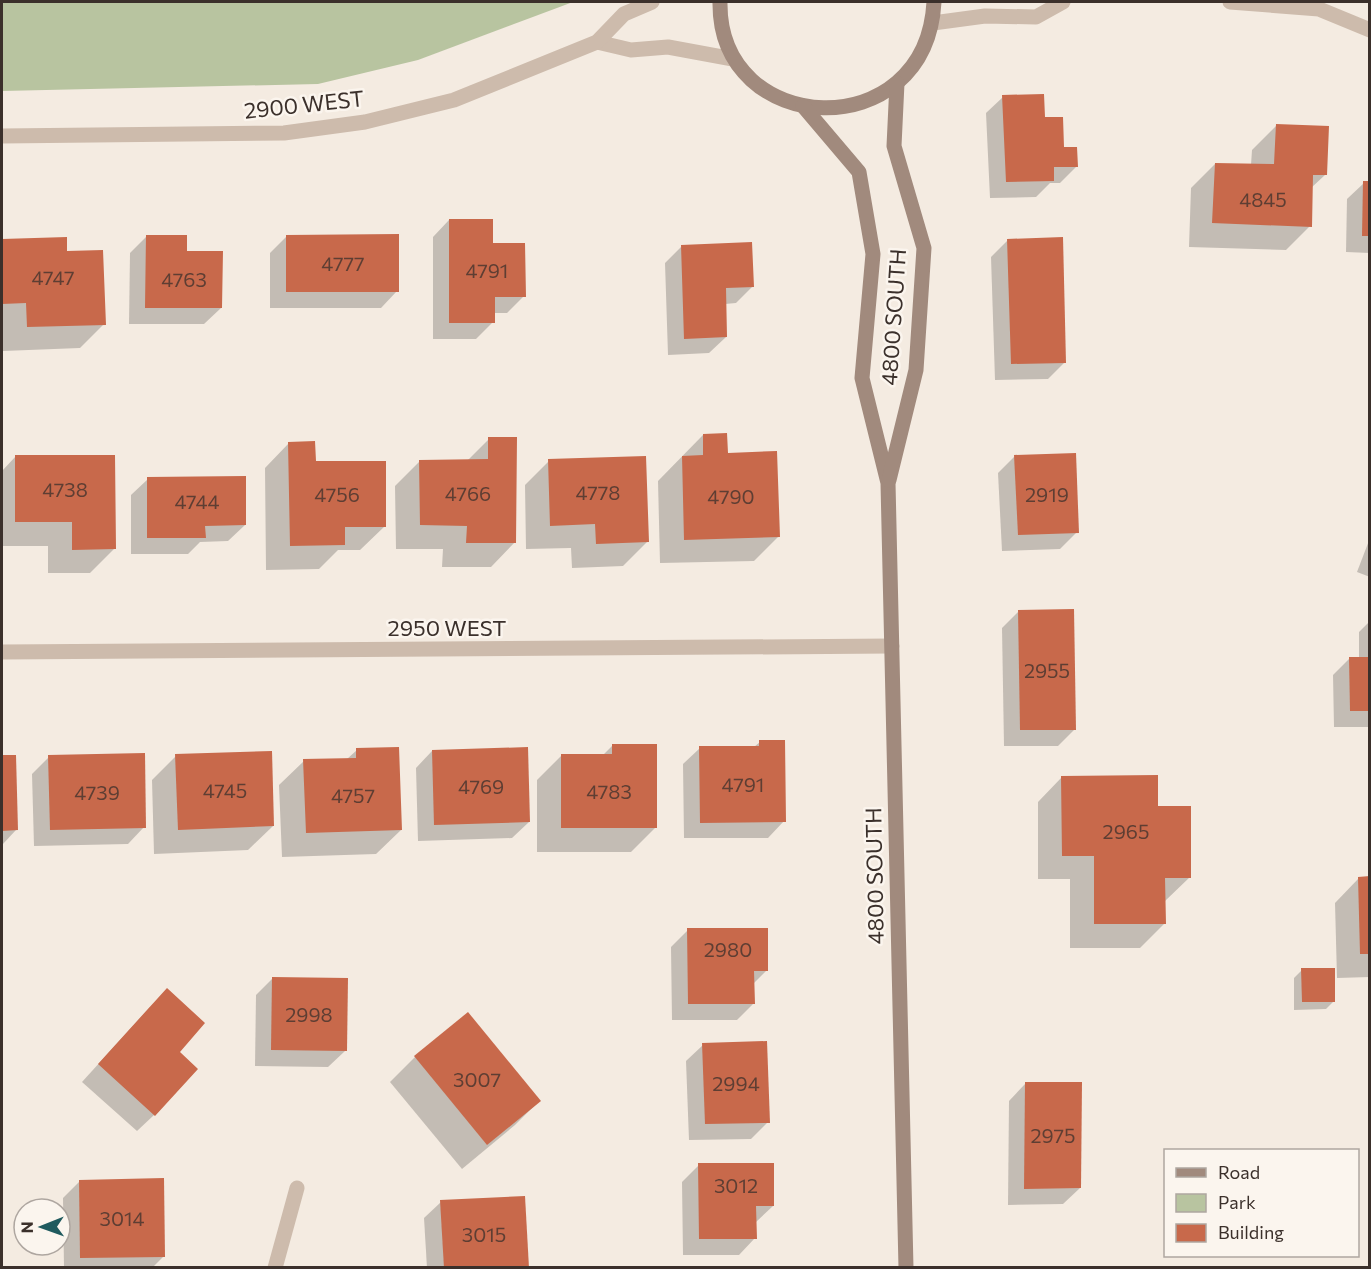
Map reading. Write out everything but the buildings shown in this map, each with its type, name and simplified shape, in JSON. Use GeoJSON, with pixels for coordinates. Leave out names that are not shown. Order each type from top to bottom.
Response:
{"type":"FeatureCollection","features":[{"type":"Feature","properties":{"kind":"main road"},"geometry":{"type":"LineString","coordinates":[[720,2],[720,17],[733,59],[749,76],[775,96],[803,106],[837,109],[869,101],[897,83],[914,65],[926,44],[933,23],[934,2]]}},
{"type":"Feature","properties":{"kind":"main road","name":"4800 SOUTH"},"geometry":{"type":"LineString","coordinates":[[888,483],[916,370],[924,248],[894,146],[897,83]]}},
{"type":"Feature","properties":{"kind":"main road","name":"4800 SOUTH"},"geometry":{"type":"LineString","coordinates":[[803,106],[860,172],[873,254],[862,378],[888,483],[906,1268]]}},
{"type":"Feature","properties":{"kind":"street"},"geometry":{"type":"LineString","coordinates":[[597,42],[624,14],[652,2]]}},
{"type":"Feature","properties":{"kind":"street"},"geometry":{"type":"LineString","coordinates":[[933,23],[985,16],[1036,17],[1063,2]]}},
{"type":"Feature","properties":{"kind":"street"},"geometry":{"type":"LineString","coordinates":[[1230,2],[1320,5],[1370,30]]}},
{"type":"Feature","properties":{"kind":"street"},"geometry":{"type":"LineString","coordinates":[[597,42],[631,50],[668,47],[733,59]]}},
{"type":"Feature","properties":{"kind":"street","name":"2900 WEST"},"geometry":{"type":"LineString","coordinates":[[2,136],[284,133],[365,122],[454,100],[597,42]]}},
{"type":"Feature","properties":{"kind":"street","name":"2950 WEST"},"geometry":{"type":"LineString","coordinates":[[2,652],[892,646]]}},
{"type":"Feature","properties":{"kind":"street"},"geometry":{"type":"LineString","coordinates":[[275,1268],[297,1188]]}},
{"type":"Feature","properties":{"kind":"green space"},"geometry":{"type":"Polygon","coordinates":[[[2,2],[573,2],[418,60],[318,84],[2,91],[2,2]]]}}]}
